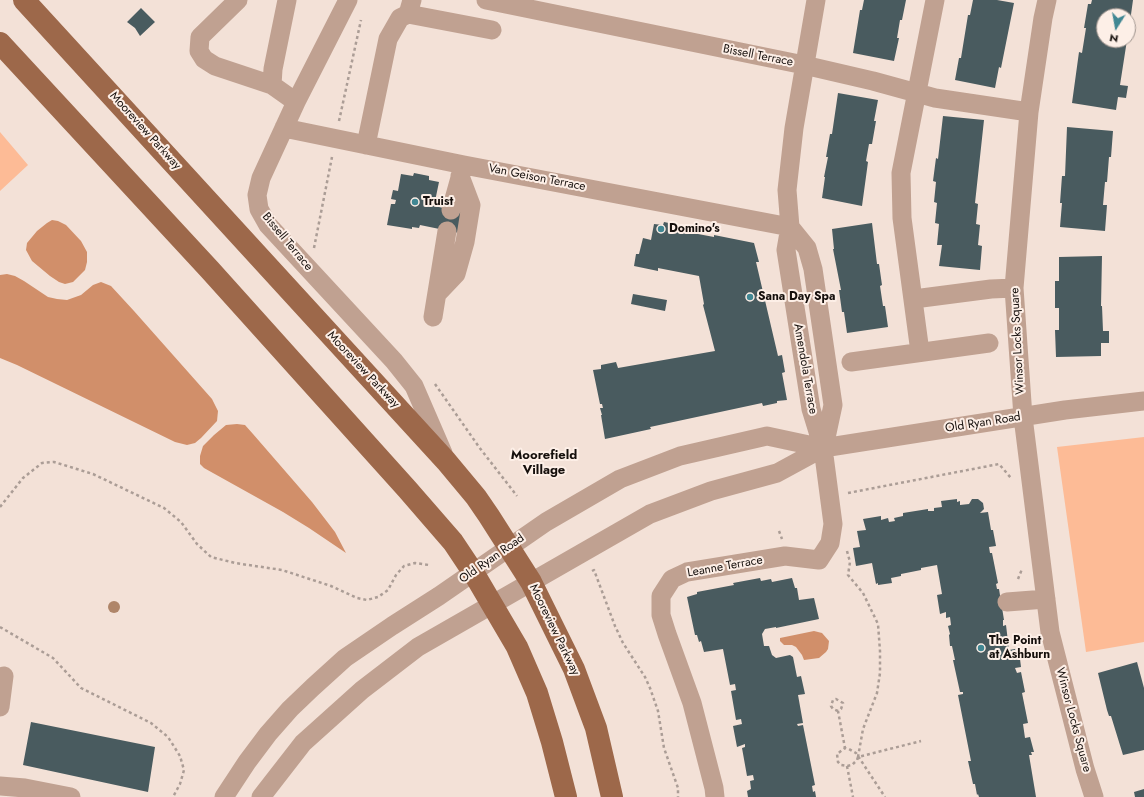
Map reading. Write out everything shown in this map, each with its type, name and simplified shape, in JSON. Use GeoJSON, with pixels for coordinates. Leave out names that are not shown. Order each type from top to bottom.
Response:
{"type":"FeatureCollection","features":[{"type":"Feature","properties":{"kind":"main road","name":"Mooreview Parkway"},"geometry":{"type":"LineString","coordinates":[[24,0],[446,461],[476,497],[531,582],[574,669],[596,728],[612,797]]}},
{"type":"Feature","properties":{"kind":"main road"},"geometry":{"type":"LineString","coordinates":[[0,42],[210,270],[453,542],[473,572],[517,647],[537,693],[552,742],[566,797]]}},
{"type":"Feature","properties":{"kind":"street"},"geometry":{"type":"LineString","coordinates":[[238,0],[200,37],[199,51],[204,59],[215,66],[272,85],[296,102]]}},
{"type":"Feature","properties":{"kind":"street"},"geometry":{"type":"LineString","coordinates":[[272,85],[273,69],[287,0]]}},
{"type":"Feature","properties":{"kind":"street","name":"Bissell Terrace"},"geometry":{"type":"LineString","coordinates":[[348,0],[296,102],[261,178],[257,195],[259,209],[268,225],[394,360],[414,386],[446,461]]}},
{"type":"Feature","properties":{"kind":"street","name":"Bissell Terrace"},"geometry":{"type":"LineString","coordinates":[[486,0],[804,65],[935,98],[1029,112]]}},
{"type":"Feature","properties":{"kind":"street"},"geometry":{"type":"LineString","coordinates":[[790,227],[787,190],[794,128],[816,0]]}},
{"type":"Feature","properties":{"kind":"street"},"geometry":{"type":"LineString","coordinates":[[920,352],[902,218],[901,173],[935,0]]}},
{"type":"Feature","properties":{"kind":"street","name":"Winsor Locks Square"},"geometry":{"type":"LineString","coordinates":[[1047,0],[1029,112],[1014,288],[1023,417],[1050,632],[1079,747],[1094,797]]}},
{"type":"Feature","properties":{"kind":"street"},"geometry":{"type":"LineString","coordinates":[[366,145],[388,39],[400,18],[410,7],[492,30]]}},
{"type":"Feature","properties":{"kind":"street","name":"Van Geison Terrace"},"geometry":{"type":"LineString","coordinates":[[284,128],[366,145],[462,170],[790,227]]}},
{"type":"Feature","properties":{"kind":"street"},"geometry":{"type":"LineString","coordinates":[[451,210],[462,170]]}},
{"type":"Feature","properties":{"kind":"street"},"geometry":{"type":"LineString","coordinates":[[437,294],[456,274],[465,242],[471,205],[462,170]]}},
{"type":"Feature","properties":{"kind":"street","name":"Amendola Terrace"},"geometry":{"type":"LineString","coordinates":[[790,227],[807,248],[814,276],[833,404],[823,448]]}},
{"type":"Feature","properties":{"kind":"street"},"geometry":{"type":"LineString","coordinates":[[433,317],[447,231]]}},
{"type":"Feature","properties":{"kind":"street"},"geometry":{"type":"LineString","coordinates":[[914,299],[991,289],[1014,288]]}},
{"type":"Feature","properties":{"kind":"street"},"geometry":{"type":"LineString","coordinates":[[851,362],[989,343]]}},
{"type":"Feature","properties":{"kind":"street","name":"Old Ryan Road"},"geometry":{"type":"LineString","coordinates":[[262,797],[303,742],[362,690],[418,647],[650,514],[711,491],[777,473],[823,448],[1065,410],[1144,401]]}},
{"type":"Feature","properties":{"kind":"street","name":"Old Ryan Road"},"geometry":{"type":"LineString","coordinates":[[224,797],[268,734],[312,686],[345,658],[546,522],[620,479],[680,456],[768,436],[823,448]]}},
{"type":"Feature","properties":{"kind":"street","name":"Leanne Terrace"},"geometry":{"type":"LineString","coordinates":[[715,797],[692,702],[661,615],[661,596],[672,579],[687,572],[786,556],[819,560],[830,543],[833,524],[823,448]]}},
{"type":"Feature","properties":{"kind":"street"},"geometry":{"type":"LineString","coordinates":[[1007,602],[1046,598]]}},
{"type":"Feature","properties":{"kind":"street"},"geometry":{"type":"LineString","coordinates":[[0,707],[4,676]]}},
{"type":"Feature","properties":{"kind":"street"},"geometry":{"type":"LineString","coordinates":[[0,786],[25,788],[71,797]]}},
{"type":"Feature","properties":{"kind":"path"},"geometry":{"type":"LineString","coordinates":[[314,251],[362,15]]}},
{"type":"Feature","properties":{"kind":"path"},"geometry":{"type":"LineString","coordinates":[[433,380],[479,447],[517,496]]}},
{"type":"Feature","properties":{"kind":"path"},"geometry":{"type":"LineString","coordinates":[[0,507],[24,478],[42,463],[54,462],[93,474],[164,508],[180,522],[197,544],[211,557],[234,563],[282,570],[324,583],[358,598],[367,600],[378,597],[388,590],[396,575],[404,566],[415,563],[429,565]]}},
{"type":"Feature","properties":{"kind":"path"},"geometry":{"type":"LineString","coordinates":[[847,499],[848,492],[999,464],[1015,484]]}},
{"type":"Feature","properties":{"kind":"path"},"geometry":{"type":"LineString","coordinates":[[845,748],[837,754],[837,758],[838,762],[847,766],[856,762],[858,757],[864,729],[877,693],[880,673],[878,624],[863,593],[848,575],[850,562],[846,549]]}},
{"type":"Feature","properties":{"kind":"path"},"geometry":{"type":"LineString","coordinates":[[1018,579],[1023,568]]}},
{"type":"Feature","properties":{"kind":"path"},"geometry":{"type":"LineString","coordinates":[[594,570],[620,638],[645,677],[650,688],[658,711],[664,748],[678,788],[678,797]]}},
{"type":"Feature","properties":{"kind":"path"},"geometry":{"type":"LineString","coordinates":[[0,627],[52,658],[81,688],[151,723],[168,737],[180,756],[184,770],[180,784],[173,797]]}},
{"type":"Feature","properties":{"kind":"path"},"geometry":{"type":"LineString","coordinates":[[836,699],[843,703],[841,709],[838,711],[833,709],[831,706],[833,700],[836,699]]}},
{"type":"Feature","properties":{"kind":"path"},"geometry":{"type":"LineString","coordinates":[[838,711],[845,748]]}},
{"type":"Feature","properties":{"kind":"path"},"geometry":{"type":"LineString","coordinates":[[858,757],[921,741]]}},
{"type":"Feature","properties":{"kind":"path"},"geometry":{"type":"LineString","coordinates":[[845,748],[852,751],[858,757],[885,797]]}},
{"type":"Feature","properties":{"kind":"path"},"geometry":{"type":"LineString","coordinates":[[847,766],[854,797]]}},
{"type":"Feature","properties":{"kind":"shaded area"},"geometry":{"type":"Polygon","coordinates":[[[0,132],[28,165],[0,191],[0,132]]]}},
{"type":"Feature","properties":{"kind":"shaded area"},"geometry":{"type":"Polygon","coordinates":[[[52,220],[66,225],[81,241],[87,252],[85,270],[73,282],[65,284],[50,276],[32,261],[26,250],[27,243],[37,231],[52,220]]]}},
{"type":"Feature","properties":{"kind":"shaded area"},"geometry":{"type":"Polygon","coordinates":[[[7,274],[24,281],[48,297],[57,299],[67,300],[81,295],[93,285],[101,282],[111,286],[212,399],[218,411],[217,421],[195,443],[187,445],[175,442],[0,358],[0,275],[7,274]]]}},
{"type":"Feature","properties":{"kind":"shaded area"},"geometry":{"type":"Polygon","coordinates":[[[226,425],[245,425],[312,502],[335,532],[346,553],[283,512],[204,468],[200,464],[200,456],[203,446],[226,425]]]}},
{"type":"Feature","properties":{"kind":"shaded area"},"geometry":{"type":"Polygon","coordinates":[[[1144,437],[1144,642],[1086,652],[1057,447],[1144,437]]]}},
{"type":"Feature","properties":{"kind":"shaded area"},"geometry":{"type":"Polygon","coordinates":[[[814,631],[822,633],[829,641],[828,649],[819,658],[804,660],[796,647],[792,645],[784,645],[780,641],[780,638],[814,631]]]}},
{"type":"Feature","properties":{"kind":"building"},"geometry":{"type":"Polygon","coordinates":[[[864,0],[906,0],[902,20],[900,20],[897,38],[899,38],[894,61],[853,53],[860,10],[862,10],[864,0]]]}},
{"type":"Feature","properties":{"kind":"building"},"geometry":{"type":"Polygon","coordinates":[[[973,0],[997,0],[1014,3],[1001,68],[999,67],[995,88],[955,80],[959,58],[961,58],[968,15],[970,15],[973,0]]]}},
{"type":"Feature","properties":{"kind":"building"},"geometry":{"type":"Polygon","coordinates":[[[1092,0],[1133,0],[1132,8],[1096,8],[1096,48],[1126,48],[1120,85],[1128,86],[1126,98],[1118,97],[1116,110],[1072,103],[1079,52],[1082,53],[1088,4],[1091,4],[1092,0]]]}},
{"type":"Feature","properties":{"kind":"building"},"geometry":{"type":"Polygon","coordinates":[[[141,8],[155,22],[140,36],[135,28],[127,22],[141,8]]]}},
{"type":"Feature","properties":{"kind":"building"},"geometry":{"type":"Polygon","coordinates":[[[838,93],[878,100],[872,144],[869,144],[866,161],[868,162],[862,206],[822,198],[828,157],[826,157],[830,134],[832,134],[838,93]]]}},
{"type":"Feature","properties":{"kind":"building"},"geometry":{"type":"Polygon","coordinates":[[[943,116],[984,120],[975,203],[978,204],[976,224],[980,225],[978,245],[982,246],[980,270],[939,266],[942,245],[937,245],[939,224],[935,223],[937,203],[934,202],[936,182],[933,181],[936,158],[938,159],[943,116]]]}},
{"type":"Feature","properties":{"kind":"building"},"geometry":{"type":"Polygon","coordinates":[[[1067,127],[1113,131],[1111,157],[1109,157],[1103,205],[1107,205],[1105,231],[1060,227],[1062,203],[1060,203],[1062,176],[1065,176],[1067,127]]]}},
{"type":"Feature","properties":{"kind":"building","name":"Truist"},"geometry":{"type":"Polygon","coordinates":[[[414,173],[429,176],[429,180],[439,182],[434,206],[463,212],[459,233],[420,225],[419,228],[412,227],[412,229],[387,225],[391,204],[395,204],[396,200],[391,199],[393,190],[398,191],[401,174],[413,176],[414,173]]]}},
{"type":"Feature","properties":{"kind":"building"},"geometry":{"type":"Polygon","coordinates":[[[664,222],[678,225],[677,227],[680,228],[680,230],[684,230],[685,228],[699,230],[698,234],[714,237],[714,235],[754,243],[759,262],[756,262],[778,356],[782,355],[785,372],[782,373],[787,400],[777,401],[777,403],[763,406],[762,403],[650,427],[651,429],[605,439],[600,408],[603,408],[602,404],[600,404],[593,370],[601,369],[601,365],[616,362],[618,368],[715,351],[703,305],[699,276],[658,268],[658,271],[634,266],[636,254],[639,254],[643,238],[651,240],[654,224],[663,225],[664,222]]]}},
{"type":"Feature","properties":{"kind":"building"},"geometry":{"type":"Polygon","coordinates":[[[872,223],[877,264],[879,264],[882,285],[880,286],[883,306],[885,306],[888,327],[847,333],[844,312],[842,312],[839,290],[841,290],[833,249],[832,229],[872,223]]]}},
{"type":"Feature","properties":{"kind":"building"},"geometry":{"type":"Polygon","coordinates":[[[1102,256],[1101,306],[1103,331],[1109,331],[1109,343],[1101,343],[1101,356],[1056,357],[1055,330],[1059,330],[1059,308],[1055,308],[1055,281],[1059,281],[1059,257],[1102,256]]]}},
{"type":"Feature","properties":{"kind":"building"},"geometry":{"type":"Polygon","coordinates":[[[633,294],[667,300],[665,311],[631,304],[633,294]]]}},
{"type":"Feature","properties":{"kind":"building","name":"The Point at Ashburn"},"geometry":{"type":"Polygon","coordinates":[[[957,499],[957,502],[960,501],[960,505],[969,504],[972,499],[978,499],[983,503],[984,509],[980,513],[988,512],[991,530],[993,530],[996,546],[989,547],[990,553],[992,553],[998,583],[996,584],[997,589],[999,589],[1004,620],[1003,626],[1006,625],[1009,650],[1015,649],[1016,652],[1019,651],[1021,667],[1015,668],[1017,673],[1021,672],[1025,692],[1022,693],[1028,723],[1023,724],[1025,738],[1030,737],[1034,752],[1031,752],[1032,755],[1029,755],[1036,797],[979,797],[978,794],[977,795],[968,761],[971,761],[958,695],[963,694],[963,692],[960,692],[953,660],[955,660],[952,646],[950,646],[948,626],[951,625],[950,617],[946,618],[946,612],[940,614],[937,595],[942,594],[937,565],[901,574],[901,576],[891,578],[892,583],[878,585],[878,583],[876,584],[872,563],[856,566],[853,548],[860,547],[857,531],[866,530],[863,519],[881,516],[881,520],[888,518],[889,522],[895,521],[894,518],[903,516],[903,513],[928,509],[928,511],[934,511],[934,508],[942,507],[941,501],[957,499]]]}},
{"type":"Feature","properties":{"kind":"building"},"geometry":{"type":"Polygon","coordinates":[[[760,578],[761,581],[771,579],[772,582],[792,578],[795,588],[797,588],[799,600],[814,598],[819,619],[765,629],[762,634],[764,646],[769,646],[772,655],[776,658],[790,655],[793,657],[797,677],[801,676],[805,694],[798,695],[803,723],[797,724],[798,726],[803,725],[815,785],[812,786],[813,792],[815,791],[816,797],[748,797],[747,791],[751,789],[750,781],[754,780],[753,775],[747,776],[742,748],[745,747],[745,744],[737,747],[733,726],[742,724],[741,719],[736,720],[731,691],[736,690],[735,684],[730,685],[723,649],[704,652],[701,641],[699,642],[697,635],[695,635],[687,597],[697,594],[697,592],[760,578]]]}},
{"type":"Feature","properties":{"kind":"building"},"geometry":{"type":"Polygon","coordinates":[[[1137,662],[1144,688],[1144,750],[1123,755],[1111,716],[1109,716],[1107,710],[1098,673],[1137,662]]]}},
{"type":"Feature","properties":{"kind":"building"},"geometry":{"type":"Polygon","coordinates":[[[31,722],[155,747],[148,792],[23,765],[31,722]]]}},
{"type":"Feature","properties":{"kind":"building"},"geometry":{"type":"Polygon","coordinates":[[[1144,789],[1144,797],[1135,797],[1134,792],[1144,789]]]}},
{"type":"Feature","properties":{"kind":"place","name":"Truist"},"geometry":{"type":"Point","coordinates":[415,202]}},
{"type":"Feature","properties":{"kind":"place","name":"Domino's"},"geometry":{"type":"Point","coordinates":[661,229]}},
{"type":"Feature","properties":{"kind":"place","name":"Sana Day Spa"},"geometry":{"type":"Point","coordinates":[750,297]}},
{"type":"Feature","properties":{"kind":"place","name":"The Point at Ashburn"},"geometry":{"type":"Point","coordinates":[981,648]}},
{"type":"Feature","properties":{"kind":"district","name":"Moorefield Village"},"geometry":{"type":"Point","coordinates":[544,464]}}]}
